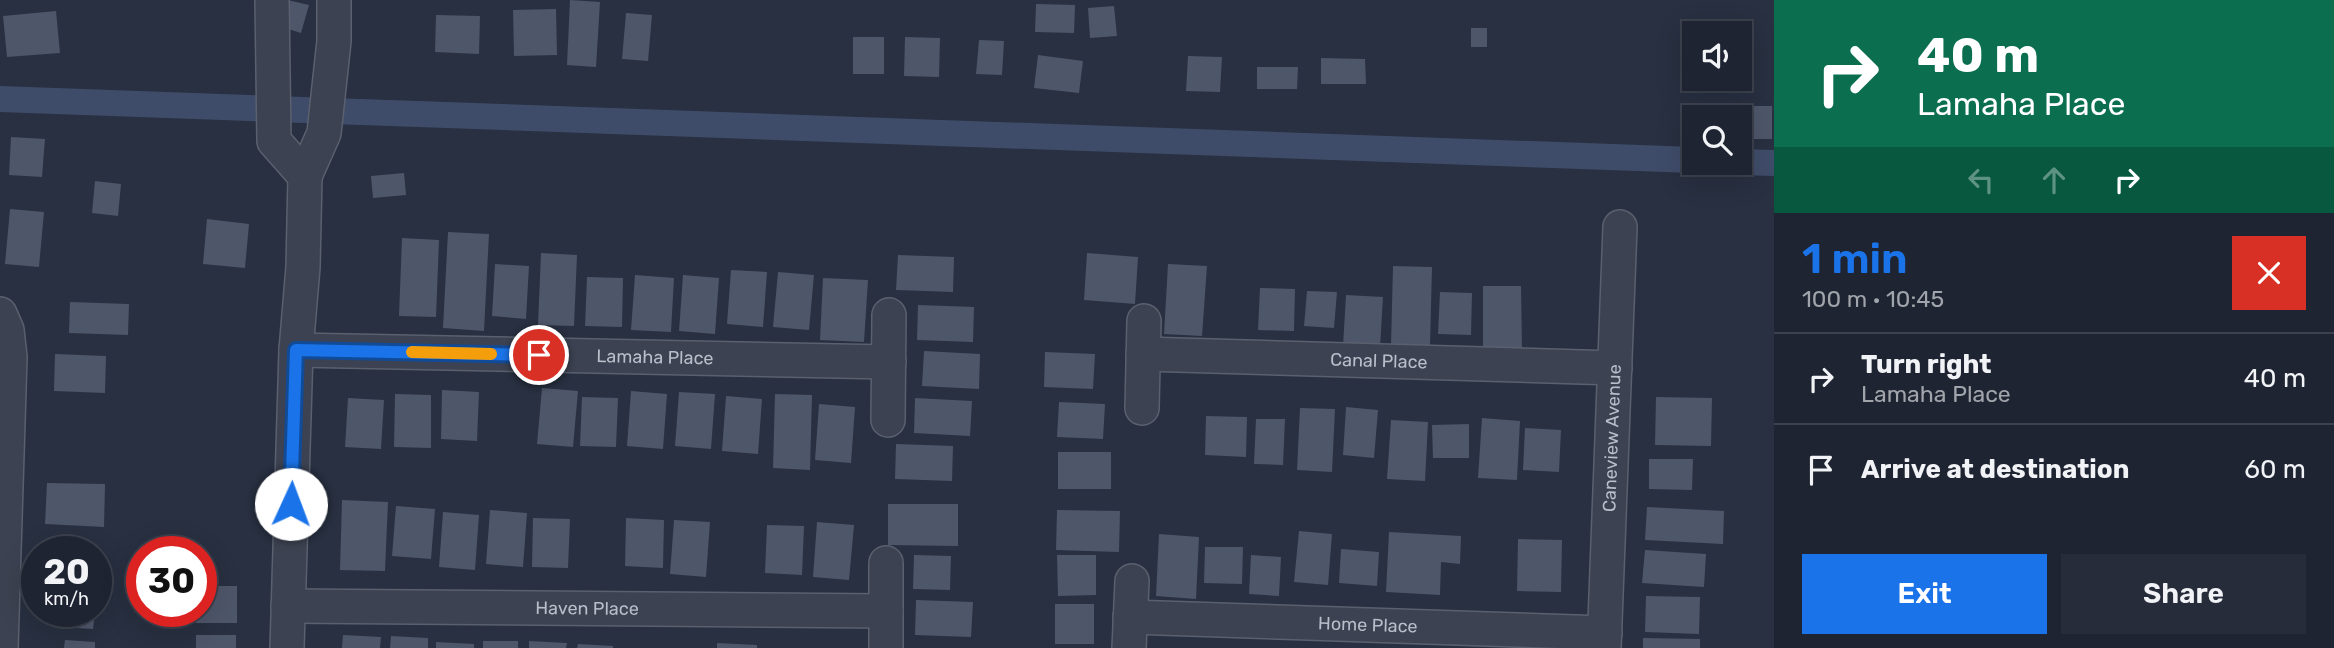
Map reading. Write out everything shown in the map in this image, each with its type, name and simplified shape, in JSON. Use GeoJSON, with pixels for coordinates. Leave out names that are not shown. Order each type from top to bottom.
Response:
{"type":"FeatureCollection","features":[{"type":"Feature","properties":{"kind":"street"},"geometry":{"type":"LineString","coordinates":[[272,0],[274,141],[304,176]]}},
{"type":"Feature","properties":{"kind":"street"},"geometry":{"type":"LineString","coordinates":[[287,648],[296,350],[303,267],[304,176],[324,133],[334,41],[334,0]]}},
{"type":"Feature","properties":{"kind":"street","name":"Caneview Avenue"},"geometry":{"type":"LineString","coordinates":[[1604,640],[1620,227]]}},
{"type":"Feature","properties":{"kind":"street"},"geometry":{"type":"LineString","coordinates":[[0,314],[7,330],[10,357],[1,648]]}},
{"type":"Feature","properties":{"kind":"street"},"geometry":{"type":"LineString","coordinates":[[888,420],[889,315]]}},
{"type":"Feature","properties":{"kind":"street"},"geometry":{"type":"LineString","coordinates":[[1142,408],[1144,321]]}},
{"type":"Feature","properties":{"kind":"street","name":"Lamaha Place"},"geometry":{"type":"LineString","coordinates":[[296,350],[888,362]]}},
{"type":"Feature","properties":{"kind":"street","name":"Canal Place"},"geometry":{"type":"LineString","coordinates":[[1143,354],[1615,368]]}},
{"type":"Feature","properties":{"kind":"street"},"geometry":{"type":"LineString","coordinates":[[886,562],[886,648]]}},
{"type":"Feature","properties":{"kind":"street"},"geometry":{"type":"LineString","coordinates":[[1130,632],[1132,581]]}},
{"type":"Feature","properties":{"kind":"street","name":"Haven Place"},"geometry":{"type":"LineString","coordinates":[[288,606],[886,611]]}},
{"type":"Feature","properties":{"kind":"street","name":"Home Place"},"geometry":{"type":"LineString","coordinates":[[1130,632],[1604,640]]}},
{"type":"Feature","properties":{"kind":"building"},"geometry":{"type":"Polygon","coordinates":[[[287,0],[309,5],[301,33],[279,26],[287,0]]]}},
{"type":"Feature","properties":{"kind":"building"},"geometry":{"type":"Polygon","coordinates":[[[570,0],[600,2],[596,67],[567,65],[570,0]]]}},
{"type":"Feature","properties":{"kind":"building"},"geometry":{"type":"Polygon","coordinates":[[[1036,4],[1075,5],[1074,33],[1035,32],[1036,4]]]}},
{"type":"Feature","properties":{"kind":"building"},"geometry":{"type":"Polygon","coordinates":[[[1114,6],[1117,36],[1090,38],[1088,8],[1114,6]]]}},
{"type":"Feature","properties":{"kind":"building"},"geometry":{"type":"Polygon","coordinates":[[[556,9],[557,55],[514,56],[513,10],[556,9]]]}},
{"type":"Feature","properties":{"kind":"building"},"geometry":{"type":"Polygon","coordinates":[[[56,11],[60,53],[7,57],[3,16],[56,11]]]}},
{"type":"Feature","properties":{"kind":"building"},"geometry":{"type":"Polygon","coordinates":[[[626,13],[652,15],[648,61],[622,59],[626,13]]]}},
{"type":"Feature","properties":{"kind":"building"},"geometry":{"type":"Polygon","coordinates":[[[436,15],[480,16],[479,54],[435,52],[436,15]]]}},
{"type":"Feature","properties":{"kind":"building"},"geometry":{"type":"Polygon","coordinates":[[[1471,28],[1487,28],[1487,47],[1471,47],[1471,28]]]}},
{"type":"Feature","properties":{"kind":"building"},"geometry":{"type":"Polygon","coordinates":[[[853,37],[884,37],[884,74],[853,74],[853,37]]]}},
{"type":"Feature","properties":{"kind":"building"},"geometry":{"type":"Polygon","coordinates":[[[905,37],[940,38],[939,77],[904,76],[905,37]]]}},
{"type":"Feature","properties":{"kind":"building"},"geometry":{"type":"Polygon","coordinates":[[[979,40],[1004,41],[1002,75],[976,74],[979,40]]]}},
{"type":"Feature","properties":{"kind":"building"},"geometry":{"type":"Polygon","coordinates":[[[1038,55],[1083,61],[1079,93],[1034,88],[1038,55]]]}},
{"type":"Feature","properties":{"kind":"building"},"geometry":{"type":"Polygon","coordinates":[[[1188,56],[1222,57],[1220,92],[1186,91],[1188,56]]]}},
{"type":"Feature","properties":{"kind":"building"},"geometry":{"type":"Polygon","coordinates":[[[1321,58],[1365,59],[1366,84],[1321,84],[1321,58]]]}},
{"type":"Feature","properties":{"kind":"building"},"geometry":{"type":"Polygon","coordinates":[[[1257,67],[1298,67],[1297,89],[1257,89],[1257,67]]]}},
{"type":"Feature","properties":{"kind":"building"},"geometry":{"type":"Polygon","coordinates":[[[1752,106],[1772,106],[1772,139],[1752,139],[1752,106]]]}},
{"type":"Feature","properties":{"kind":"building"},"geometry":{"type":"Polygon","coordinates":[[[11,137],[45,139],[42,177],[9,175],[11,137]]]}},
{"type":"Feature","properties":{"kind":"building"},"geometry":{"type":"Polygon","coordinates":[[[404,173],[406,195],[373,198],[371,176],[404,173]]]}},
{"type":"Feature","properties":{"kind":"building"},"geometry":{"type":"Polygon","coordinates":[[[95,181],[121,184],[118,216],[92,213],[95,181]]]}},
{"type":"Feature","properties":{"kind":"building"},"geometry":{"type":"Polygon","coordinates":[[[10,209],[44,212],[39,267],[5,264],[10,209]]]}},
{"type":"Feature","properties":{"kind":"building"},"geometry":{"type":"Polygon","coordinates":[[[207,219],[249,224],[245,268],[203,264],[207,219]]]}},
{"type":"Feature","properties":{"kind":"building"},"geometry":{"type":"Polygon","coordinates":[[[448,232],[489,234],[484,331],[443,328],[448,232]]]}},
{"type":"Feature","properties":{"kind":"building"},"geometry":{"type":"Polygon","coordinates":[[[402,238],[439,240],[436,317],[399,316],[402,238]]]}},
{"type":"Feature","properties":{"kind":"building"},"geometry":{"type":"Polygon","coordinates":[[[541,253],[577,255],[574,326],[538,325],[541,253]]]}},
{"type":"Feature","properties":{"kind":"building"},"geometry":{"type":"Polygon","coordinates":[[[1087,253],[1138,257],[1135,304],[1084,300],[1087,253]]]}},
{"type":"Feature","properties":{"kind":"building"},"geometry":{"type":"Polygon","coordinates":[[[898,255],[954,257],[953,292],[896,290],[898,255]]]}},
{"type":"Feature","properties":{"kind":"building"},"geometry":{"type":"Polygon","coordinates":[[[495,264],[529,266],[526,319],[492,316],[495,264]]]}},
{"type":"Feature","properties":{"kind":"building"},"geometry":{"type":"Polygon","coordinates":[[[1168,264],[1207,266],[1202,336],[1164,334],[1168,264]]]}},
{"type":"Feature","properties":{"kind":"building"},"geometry":{"type":"Polygon","coordinates":[[[1393,266],[1432,267],[1430,347],[1391,345],[1393,266]]]}},
{"type":"Feature","properties":{"kind":"building"},"geometry":{"type":"Polygon","coordinates":[[[731,270],[767,272],[763,327],[727,324],[731,270]]]}},
{"type":"Feature","properties":{"kind":"building"},"geometry":{"type":"Polygon","coordinates":[[[778,272],[814,275],[809,330],[773,327],[778,272]]]}},
{"type":"Feature","properties":{"kind":"building"},"geometry":{"type":"Polygon","coordinates":[[[635,275],[674,278],[671,332],[631,330],[635,275]]]}},
{"type":"Feature","properties":{"kind":"building"},"geometry":{"type":"Polygon","coordinates":[[[683,275],[719,278],[715,334],[679,331],[683,275]]]}},
{"type":"Feature","properties":{"kind":"building"},"geometry":{"type":"Polygon","coordinates":[[[587,277],[623,278],[622,327],[585,326],[587,277]]]}},
{"type":"Feature","properties":{"kind":"building"},"geometry":{"type":"Polygon","coordinates":[[[823,278],[868,280],[864,342],[820,340],[823,278]]]}},
{"type":"Feature","properties":{"kind":"building"},"geometry":{"type":"Polygon","coordinates":[[[1483,286],[1521,286],[1522,350],[1483,350],[1483,286]]]}},
{"type":"Feature","properties":{"kind":"building"},"geometry":{"type":"Polygon","coordinates":[[[1260,288],[1295,289],[1294,331],[1258,330],[1260,288]]]}},
{"type":"Feature","properties":{"kind":"building"},"geometry":{"type":"Polygon","coordinates":[[[1307,291],[1337,292],[1334,328],[1304,326],[1307,291]]]}},
{"type":"Feature","properties":{"kind":"building"},"geometry":{"type":"Polygon","coordinates":[[[1440,292],[1472,293],[1471,335],[1438,334],[1440,292]]]}},
{"type":"Feature","properties":{"kind":"building"},"geometry":{"type":"Polygon","coordinates":[[[1346,295],[1383,297],[1380,348],[1343,346],[1346,295]]]}},
{"type":"Feature","properties":{"kind":"building"},"geometry":{"type":"Polygon","coordinates":[[[70,302],[129,304],[128,335],[69,333],[70,302]]]}},
{"type":"Feature","properties":{"kind":"building"},"geometry":{"type":"Polygon","coordinates":[[[918,305],[974,307],[973,342],[917,340],[918,305]]]}},
{"type":"Feature","properties":{"kind":"building"},"geometry":{"type":"Polygon","coordinates":[[[924,351],[980,354],[979,389],[922,386],[924,351]]]}},
{"type":"Feature","properties":{"kind":"building"},"geometry":{"type":"Polygon","coordinates":[[[1045,352],[1095,354],[1093,389],[1044,387],[1045,352]]]}},
{"type":"Feature","properties":{"kind":"building"},"geometry":{"type":"Polygon","coordinates":[[[55,354],[106,356],[105,393],[54,391],[55,354]]]}},
{"type":"Feature","properties":{"kind":"building"},"geometry":{"type":"Polygon","coordinates":[[[542,388],[578,391],[573,447],[537,444],[542,388]]]}},
{"type":"Feature","properties":{"kind":"building"},"geometry":{"type":"Polygon","coordinates":[[[442,390],[479,392],[477,441],[441,439],[442,390]]]}},
{"type":"Feature","properties":{"kind":"building"},"geometry":{"type":"Polygon","coordinates":[[[631,391],[667,394],[663,449],[627,446],[631,391]]]}},
{"type":"Feature","properties":{"kind":"building"},"geometry":{"type":"Polygon","coordinates":[[[679,392],[715,394],[711,449],[675,446],[679,392]]]}},
{"type":"Feature","properties":{"kind":"building"},"geometry":{"type":"Polygon","coordinates":[[[395,394],[431,395],[431,448],[394,447],[395,394]]]}},
{"type":"Feature","properties":{"kind":"building"},"geometry":{"type":"Polygon","coordinates":[[[775,394],[812,395],[810,470],[773,468],[775,394]]]}},
{"type":"Feature","properties":{"kind":"building"},"geometry":{"type":"Polygon","coordinates":[[[726,396],[762,399],[758,454],[722,451],[726,396]]]}},
{"type":"Feature","properties":{"kind":"building"},"geometry":{"type":"Polygon","coordinates":[[[582,397],[618,398],[616,447],[580,446],[582,397]]]}},
{"type":"Feature","properties":{"kind":"building"},"geometry":{"type":"Polygon","coordinates":[[[1656,397],[1712,398],[1711,446],[1655,445],[1656,397]]]}},
{"type":"Feature","properties":{"kind":"building"},"geometry":{"type":"Polygon","coordinates":[[[348,398],[384,400],[381,449],[345,447],[348,398]]]}},
{"type":"Feature","properties":{"kind":"building"},"geometry":{"type":"Polygon","coordinates":[[[915,398],[972,401],[970,436],[914,433],[915,398]]]}},
{"type":"Feature","properties":{"kind":"building"},"geometry":{"type":"Polygon","coordinates":[[[1059,402],[1105,404],[1103,439],[1057,437],[1059,402]]]}},
{"type":"Feature","properties":{"kind":"building"},"geometry":{"type":"Polygon","coordinates":[[[819,404],[855,407],[851,463],[815,460],[819,404]]]}},
{"type":"Feature","properties":{"kind":"building"},"geometry":{"type":"Polygon","coordinates":[[[1346,407],[1378,410],[1374,458],[1343,455],[1346,407]]]}},
{"type":"Feature","properties":{"kind":"building"},"geometry":{"type":"Polygon","coordinates":[[[1300,408],[1335,409],[1332,472],[1297,470],[1300,408]]]}},
{"type":"Feature","properties":{"kind":"building"},"geometry":{"type":"Polygon","coordinates":[[[1206,416],[1247,417],[1246,457],[1205,455],[1206,416]]]}},
{"type":"Feature","properties":{"kind":"building"},"geometry":{"type":"Polygon","coordinates":[[[1482,418],[1520,421],[1517,480],[1478,478],[1482,418]]]}},
{"type":"Feature","properties":{"kind":"building"},"geometry":{"type":"Polygon","coordinates":[[[1256,419],[1285,419],[1283,465],[1254,464],[1256,419]]]}},
{"type":"Feature","properties":{"kind":"building"},"geometry":{"type":"Polygon","coordinates":[[[1391,420],[1428,422],[1425,481],[1387,479],[1391,420]]]}},
{"type":"Feature","properties":{"kind":"building"},"geometry":{"type":"Polygon","coordinates":[[[1469,424],[1469,458],[1433,458],[1432,425],[1469,424]]]}},
{"type":"Feature","properties":{"kind":"building"},"geometry":{"type":"Polygon","coordinates":[[[1525,428],[1561,430],[1559,472],[1523,470],[1525,428]]]}},
{"type":"Feature","properties":{"kind":"building"},"geometry":{"type":"Polygon","coordinates":[[[896,444],[953,446],[952,481],[895,479],[896,444]]]}},
{"type":"Feature","properties":{"kind":"building"},"geometry":{"type":"Polygon","coordinates":[[[1058,452],[1111,452],[1111,489],[1058,489],[1058,452]]]}},
{"type":"Feature","properties":{"kind":"building"},"geometry":{"type":"Polygon","coordinates":[[[1649,459],[1693,459],[1692,490],[1649,489],[1649,459]]]}},
{"type":"Feature","properties":{"kind":"building"},"geometry":{"type":"Polygon","coordinates":[[[47,483],[105,484],[104,527],[45,524],[47,483]]]}},
{"type":"Feature","properties":{"kind":"building"},"geometry":{"type":"Polygon","coordinates":[[[342,500],[388,502],[385,571],[340,570],[342,500]]]}},
{"type":"Feature","properties":{"kind":"building"},"geometry":{"type":"Polygon","coordinates":[[[888,504],[958,504],[958,546],[888,545],[888,504]]]}},
{"type":"Feature","properties":{"kind":"building"},"geometry":{"type":"Polygon","coordinates":[[[396,506],[435,509],[431,559],[392,556],[396,506]]]}},
{"type":"Feature","properties":{"kind":"building"},"geometry":{"type":"Polygon","coordinates":[[[1647,507],[1724,511],[1723,544],[1645,540],[1647,507]]]}},
{"type":"Feature","properties":{"kind":"building"},"geometry":{"type":"Polygon","coordinates":[[[490,510],[527,513],[523,567],[486,564],[490,510]]]}},
{"type":"Feature","properties":{"kind":"building"},"geometry":{"type":"Polygon","coordinates":[[[1057,510],[1120,511],[1119,552],[1056,550],[1057,510]]]}},
{"type":"Feature","properties":{"kind":"building"},"geometry":{"type":"Polygon","coordinates":[[[443,512],[479,515],[475,570],[439,567],[443,512]]]}},
{"type":"Feature","properties":{"kind":"building"},"geometry":{"type":"Polygon","coordinates":[[[533,518],[570,519],[568,568],[532,567],[533,518]]]}},
{"type":"Feature","properties":{"kind":"building"},"geometry":{"type":"Polygon","coordinates":[[[626,518],[664,520],[663,568],[625,566],[626,518]]]}},
{"type":"Feature","properties":{"kind":"building"},"geometry":{"type":"Polygon","coordinates":[[[674,520],[710,522],[706,577],[670,574],[674,520]]]}},
{"type":"Feature","properties":{"kind":"building"},"geometry":{"type":"Polygon","coordinates":[[[817,522],[854,525],[849,580],[813,577],[817,522]]]}},
{"type":"Feature","properties":{"kind":"building"},"geometry":{"type":"Polygon","coordinates":[[[767,525],[804,526],[802,575],[765,573],[767,525]]]}},
{"type":"Feature","properties":{"kind":"building"},"geometry":{"type":"Polygon","coordinates":[[[1299,531],[1332,534],[1328,585],[1294,582],[1299,531]]]}},
{"type":"Feature","properties":{"kind":"building"},"geometry":{"type":"Polygon","coordinates":[[[1389,532],[1461,536],[1460,564],[1441,562],[1440,595],[1386,592],[1389,532]]]}},
{"type":"Feature","properties":{"kind":"building"},"geometry":{"type":"Polygon","coordinates":[[[1159,534],[1199,537],[1196,599],[1156,596],[1159,534]]]}},
{"type":"Feature","properties":{"kind":"building"},"geometry":{"type":"Polygon","coordinates":[[[1518,539],[1562,540],[1561,592],[1517,591],[1518,539]]]}},
{"type":"Feature","properties":{"kind":"building"},"geometry":{"type":"Polygon","coordinates":[[[1205,547],[1243,547],[1242,584],[1204,583],[1205,547]]]}},
{"type":"Feature","properties":{"kind":"building"},"geometry":{"type":"Polygon","coordinates":[[[1341,549],[1379,552],[1377,586],[1339,583],[1341,549]]]}},
{"type":"Feature","properties":{"kind":"building"},"geometry":{"type":"Polygon","coordinates":[[[1645,550],[1706,554],[1704,587],[1642,583],[1645,550]]]}},
{"type":"Feature","properties":{"kind":"building"},"geometry":{"type":"Polygon","coordinates":[[[914,555],[951,556],[950,590],[913,589],[914,555]]]}},
{"type":"Feature","properties":{"kind":"building"},"geometry":{"type":"Polygon","coordinates":[[[1057,555],[1096,555],[1096,595],[1058,596],[1057,555]]]}},
{"type":"Feature","properties":{"kind":"building"},"geometry":{"type":"Polygon","coordinates":[[[1251,555],[1281,557],[1279,596],[1249,594],[1251,555]]]}},
{"type":"Feature","properties":{"kind":"building"},"geometry":{"type":"Polygon","coordinates":[[[217,586],[237,586],[237,623],[217,623],[217,586]]]}},
{"type":"Feature","properties":{"kind":"building"},"geometry":{"type":"Polygon","coordinates":[[[1646,596],[1700,597],[1699,634],[1645,632],[1646,596]]]}},
{"type":"Feature","properties":{"kind":"building"},"geometry":{"type":"Polygon","coordinates":[[[916,600],[973,602],[971,637],[915,635],[916,600]]]}},
{"type":"Feature","properties":{"kind":"building"},"geometry":{"type":"Polygon","coordinates":[[[1055,604],[1094,604],[1094,644],[1055,644],[1055,604]]]}},
{"type":"Feature","properties":{"kind":"building"},"geometry":{"type":"Polygon","coordinates":[[[196,635],[236,635],[236,648],[196,648],[196,635]]]}},
{"type":"Feature","properties":{"kind":"building"},"geometry":{"type":"Polygon","coordinates":[[[343,635],[381,637],[380,648],[342,648],[343,635]]]}},
{"type":"Feature","properties":{"kind":"building"},"geometry":{"type":"Polygon","coordinates":[[[391,636],[428,638],[428,648],[390,648],[391,636]]]}},
{"type":"Feature","properties":{"kind":"building"},"geometry":{"type":"Polygon","coordinates":[[[1643,638],[1700,639],[1700,648],[1643,648],[1643,638]]]}},
{"type":"Feature","properties":{"kind":"building"},"geometry":{"type":"Polygon","coordinates":[[[65,640],[95,642],[95,648],[64,648],[65,640]]]}},
{"type":"Feature","properties":{"kind":"building"},"geometry":{"type":"Polygon","coordinates":[[[483,641],[518,641],[518,648],[483,648],[483,641]]]}},
{"type":"Feature","properties":{"kind":"building"},"geometry":{"type":"Polygon","coordinates":[[[529,641],[567,643],[566,648],[529,648],[529,641]]]}},
{"type":"Feature","properties":{"kind":"building"},"geometry":{"type":"Polygon","coordinates":[[[436,642],[474,644],[474,648],[436,648],[436,642]]]}},
{"type":"Feature","properties":{"kind":"building"},"geometry":{"type":"Polygon","coordinates":[[[717,643],[757,645],[757,648],[717,648],[717,643]]]}},
{"type":"Feature","properties":{"kind":"building"},"geometry":{"type":"Polygon","coordinates":[[[578,644],[613,646],[613,648],[577,648],[578,644]]]}},
{"type":"Feature","properties":{"kind":"waterway"},"geometry":{"type":"LineString","coordinates":[[0,99],[1682,160]]}},
{"type":"Feature","properties":{"kind":"waterway"},"geometry":{"type":"LineString","coordinates":[[1752,162],[1774,163]]}},
{"type":"Feature","properties":{"kind":"slow traffic"},"geometry":{"type":"LineString","coordinates":[[412,352],[491,354]]}},
{"type":"Feature","properties":{"kind":"route"},"geometry":{"type":"LineString","coordinates":[[291,504],[296,350],[539,355]]}}]}
